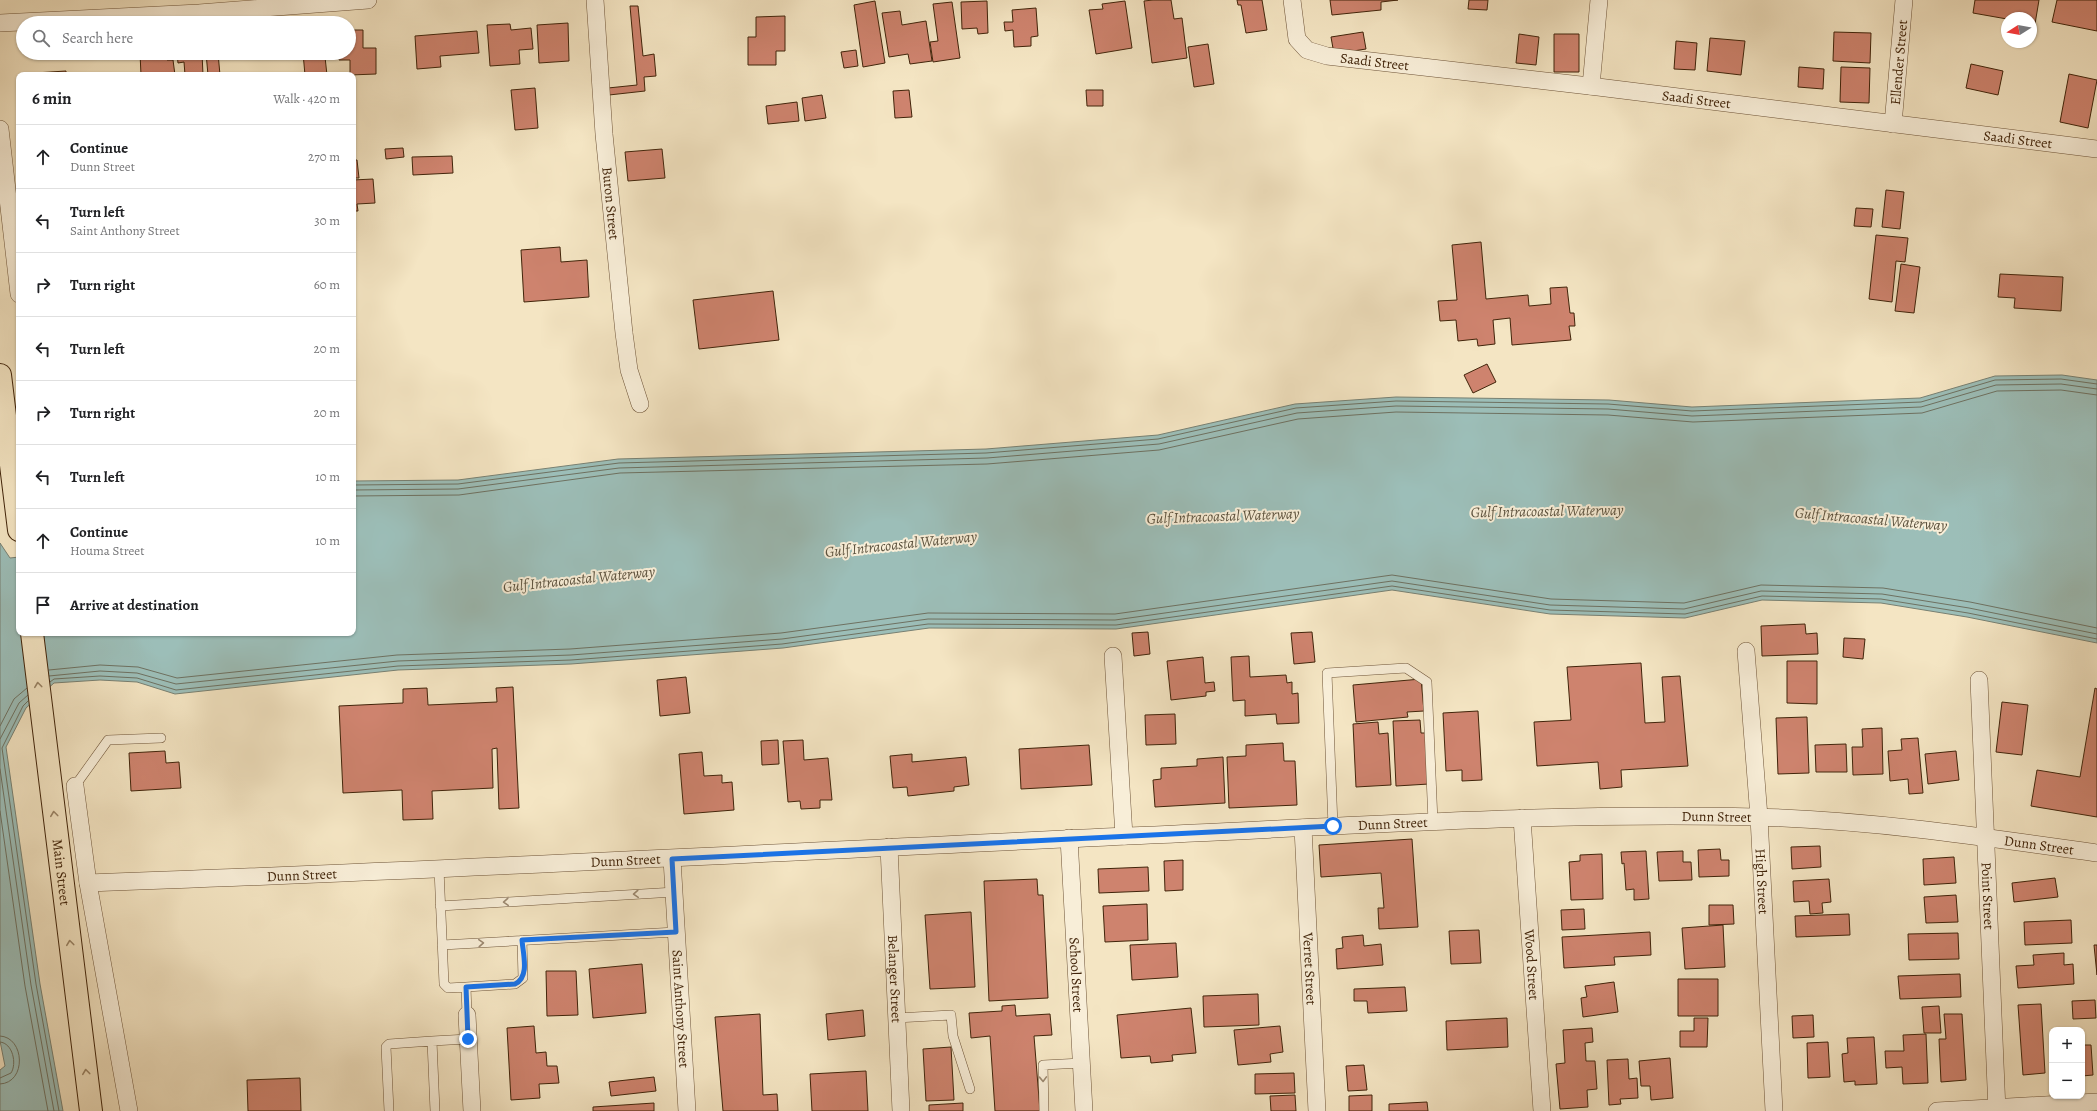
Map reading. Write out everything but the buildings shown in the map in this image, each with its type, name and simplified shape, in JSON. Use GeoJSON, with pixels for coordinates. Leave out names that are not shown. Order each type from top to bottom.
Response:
{"type":"FeatureCollection","features":[{"type":"Feature","properties":{"kind":"main road"},"geometry":{"type":"LineString","coordinates":[[0,375],[16,506]]}},
{"type":"Feature","properties":{"kind":"main road","name":"Main Street"},"geometry":{"type":"LineString","coordinates":[[32,636],[91,1111]]}},
{"type":"Feature","properties":{"kind":"street"},"geometry":{"type":"LineString","coordinates":[[155,16],[199,14],[368,0]]}},
{"type":"Feature","properties":{"kind":"street","name":"Buron Street"},"geometry":{"type":"LineString","coordinates":[[596,0],[604,134],[624,333],[629,370],[640,404]]}},
{"type":"Feature","properties":{"kind":"street","name":"Saadi Street"},"geometry":{"type":"LineString","coordinates":[[1292,0],[1297,39],[1307,50],[1327,56],[1591,86],[2097,149]]}},
{"type":"Feature","properties":{"kind":"street"},"geometry":{"type":"LineString","coordinates":[[1591,86],[1598,0]]}},
{"type":"Feature","properties":{"kind":"street","name":"Ellender Street"},"geometry":{"type":"LineString","coordinates":[[1893,124],[1904,0]]}},
{"type":"Feature","properties":{"kind":"street"},"geometry":{"type":"LineString","coordinates":[[0,23],[16,22]]}},
{"type":"Feature","properties":{"kind":"street"},"geometry":{"type":"LineString","coordinates":[[0,129],[16,268]]}},
{"type":"Feature","properties":{"kind":"street","name":"High Street"},"geometry":{"type":"LineString","coordinates":[[1746,651],[1759,817],[1774,1111]]}},
{"type":"Feature","properties":{"kind":"street"},"geometry":{"type":"LineString","coordinates":[[1113,656],[1124,836]]}},
{"type":"Feature","properties":{"kind":"street","name":"Point Street"},"geometry":{"type":"LineString","coordinates":[[1979,680],[1984,836],[1997,1109]]}},
{"type":"Feature","properties":{"kind":"street","name":"Main Street"},"geometry":{"type":"LineString","coordinates":[[75,786],[88,883],[129,1111]]}},
{"type":"Feature","properties":{"kind":"street","name":"Dunn Street"},"geometry":{"type":"LineString","coordinates":[[88,883],[672,859],[1069,838],[1590,816],[1759,817],[1870,825],[1984,836],[2097,853]]}},
{"type":"Feature","properties":{"kind":"street","name":"Wood Street"},"geometry":{"type":"LineString","coordinates":[[1522,818],[1542,1111]]}},
{"type":"Feature","properties":{"kind":"street","name":"Verret Street"},"geometry":{"type":"LineString","coordinates":[[1303,828],[1317,1111]]}},
{"type":"Feature","properties":{"kind":"street","name":"School Street"},"geometry":{"type":"LineString","coordinates":[[1069,838],[1084,1111]]}},
{"type":"Feature","properties":{"kind":"street","name":"Belanger Street"},"geometry":{"type":"LineString","coordinates":[[889,847],[901,1111]]}},
{"type":"Feature","properties":{"kind":"street","name":"Saint Anthony Street"},"geometry":{"type":"LineString","coordinates":[[672,859],[687,1111]]}},
{"type":"Feature","properties":{"kind":"street"},"geometry":{"type":"LineString","coordinates":[[467,1015],[472,1111]]}},
{"type":"Feature","properties":{"kind":"street"},"geometry":{"type":"LineString","coordinates":[[1937,1111],[1997,1109],[2097,1102]]}},
{"type":"Feature","properties":{"kind":"lane"},"geometry":{"type":"LineString","coordinates":[[1333,826],[1327,673],[1406,668],[1427,682],[1432,822]]}},
{"type":"Feature","properties":{"kind":"lane"},"geometry":{"type":"LineString","coordinates":[[75,786],[108,740],[161,738]]}},
{"type":"Feature","properties":{"kind":"lane"},"geometry":{"type":"LineString","coordinates":[[439,869],[444,984],[448,988],[515,984],[520,982],[524,974],[522,940]]}},
{"type":"Feature","properties":{"kind":"lane"},"geometry":{"type":"LineString","coordinates":[[440,906],[674,892]]}},
{"type":"Feature","properties":{"kind":"lane"},"geometry":{"type":"LineString","coordinates":[[442,945],[676,932]]}},
{"type":"Feature","properties":{"kind":"lane"},"geometry":{"type":"LineString","coordinates":[[466,987],[467,1015]]}},
{"type":"Feature","properties":{"kind":"lane"},"geometry":{"type":"LineString","coordinates":[[896,1018],[951,1015],[953,1036],[970,1088]]}},
{"type":"Feature","properties":{"kind":"lane"},"geometry":{"type":"LineString","coordinates":[[389,1111],[386,1047],[389,1044],[468,1039]]}},
{"type":"Feature","properties":{"kind":"lane"},"geometry":{"type":"LineString","coordinates":[[432,1041],[435,1111]]}},
{"type":"Feature","properties":{"kind":"lane"},"geometry":{"type":"LineString","coordinates":[[1044,1111],[1043,1065],[1082,1063]]}},
{"type":"Feature","properties":{"kind":"water","name":"Gulf Intracoastal Waterway"},"geometry":{"type":"Polygon","coordinates":[[[2062,375],[2097,380],[2097,643],[1967,617],[1881,603],[1762,600],[1685,618],[1550,614],[1392,590],[1116,629],[929,628],[783,648],[571,664],[398,670],[175,694],[137,682],[100,680],[54,683],[26,708],[6,747],[40,984],[63,1111],[0,1111],[0,1070],[5,1066],[0,1041],[0,543],[10,558],[16,557],[16,636],[356,636],[356,481],[458,480],[618,459],[986,449],[1158,435],[1295,404],[1396,397],[1609,400],[1692,407],[1920,398],[1995,376],[2062,375]]]}},
{"type":"Feature","properties":{"kind":"route"},"geometry":{"type":"LineString","coordinates":[[468,1039],[466,987],[515,984],[520,982],[524,974],[522,940],[676,932],[672,859],[1333,826]]}}]}
